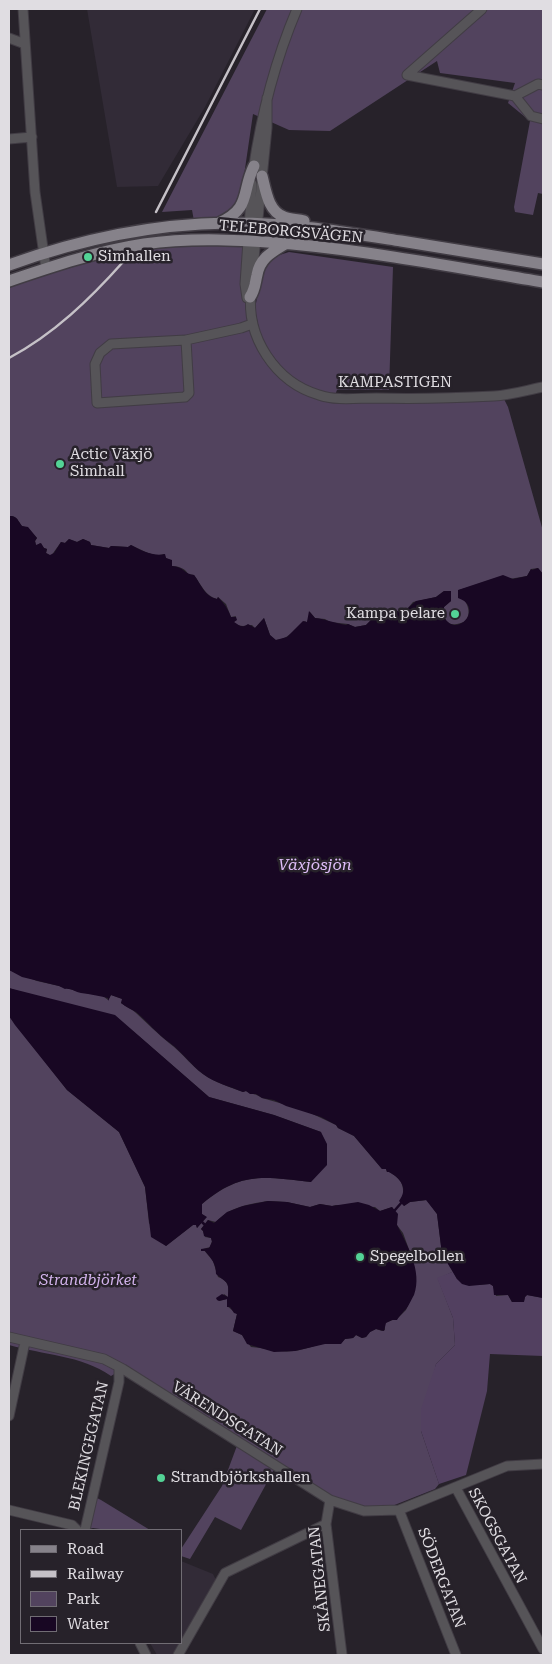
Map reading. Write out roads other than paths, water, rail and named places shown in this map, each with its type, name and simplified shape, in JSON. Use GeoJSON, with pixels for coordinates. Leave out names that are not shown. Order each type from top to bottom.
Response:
{"type":"FeatureCollection","features":[{"type":"Feature","properties":{"kind":"main road"},"geometry":{"type":"LineString","coordinates":[[217,224],[228,219],[240,208],[244,200],[249,175],[254,166]]}},
{"type":"Feature","properties":{"kind":"main road"},"geometry":{"type":"LineString","coordinates":[[262,176],[270,204],[279,215],[286,218],[303,220],[329,230]]}},
{"type":"Feature","properties":{"kind":"main road","name":"TELEBORGSVÄGEN"},"geometry":{"type":"LineString","coordinates":[[9,265],[43,253],[104,238],[172,227],[217,224],[253,224],[329,230],[543,264]]}},
{"type":"Feature","properties":{"kind":"main road","name":"TELEBORGSVÄGEN"},"geometry":{"type":"LineString","coordinates":[[9,281],[88,257],[144,244],[205,240],[252,241],[346,250],[543,282]]}},
{"type":"Feature","properties":{"kind":"main road"},"geometry":{"type":"LineString","coordinates":[[250,303],[257,272],[262,261],[285,244]]}},
{"type":"Feature","properties":{"kind":"street"},"geometry":{"type":"LineString","coordinates":[[23,9],[35,192],[46,269]]}},
{"type":"Feature","properties":{"kind":"street"},"geometry":{"type":"LineString","coordinates":[[253,224],[254,166],[259,127],[278,59],[297,9]]}},
{"type":"Feature","properties":{"kind":"street"},"geometry":{"type":"LineString","coordinates":[[482,9],[407,75],[515,96],[538,84],[543,85]]}},
{"type":"Feature","properties":{"kind":"street"},"geometry":{"type":"LineString","coordinates":[[9,38],[25,44]]}},
{"type":"Feature","properties":{"kind":"street"},"geometry":{"type":"LineString","coordinates":[[515,96],[531,116],[543,119]]}},
{"type":"Feature","properties":{"kind":"street"},"geometry":{"type":"LineString","coordinates":[[253,224],[262,176],[268,98]]}},
{"type":"Feature","properties":{"kind":"street"},"geometry":{"type":"LineString","coordinates":[[9,139],[32,137]]}},
{"type":"Feature","properties":{"kind":"street","name":"KAMPASTIGEN"},"geometry":{"type":"LineString","coordinates":[[253,224],[245,284],[246,297],[250,303],[252,324],[264,352],[279,371],[305,390],[320,396],[334,398],[376,398],[496,396],[543,387]]}},
{"type":"Feature","properties":{"kind":"street"},"geometry":{"type":"LineString","coordinates":[[186,340],[189,394],[185,397],[97,403],[95,364],[100,353],[111,344],[186,340],[252,324]]}},
{"type":"Feature","properties":{"kind":"street","name":"VÄRENDSGATAN"},"geometry":{"type":"LineString","coordinates":[[9,1337],[104,1359],[330,1500],[364,1511],[400,1510],[507,1466],[543,1464]]}},
{"type":"Feature","properties":{"kind":"street"},"geometry":{"type":"LineString","coordinates":[[9,1416],[25,1342]]}},
{"type":"Feature","properties":{"kind":"street","name":"BLEKINGEGATAN"},"geometry":{"type":"LineString","coordinates":[[85,1529],[119,1382],[119,1367]]}},
{"type":"Feature","properties":{"kind":"street","name":"SKOGSGATAN"},"geometry":{"type":"LineString","coordinates":[[456,1488],[543,1649]]}},
{"type":"Feature","properties":{"kind":"street","name":"SKÅNEGATAN"},"geometry":{"type":"LineString","coordinates":[[330,1500],[326,1524],[342,1655]]}},
{"type":"Feature","properties":{"kind":"street"},"geometry":{"type":"LineString","coordinates":[[9,1510],[72,1525],[76,1529]]}},
{"type":"Feature","properties":{"kind":"street","name":"SÖDERGATAN"},"geometry":{"type":"LineString","coordinates":[[400,1510],[456,1655]]}},
{"type":"Feature","properties":{"kind":"street"},"geometry":{"type":"LineString","coordinates":[[178,1655],[226,1573],[326,1524]]}},
{"type":"Feature","properties":{"kind":"water","name":"Växjösjön"},"geometry":{"type":"Polygon","coordinates":[[[9,516],[16,517],[22,526],[28,527],[37,538],[35,541],[36,545],[41,543],[47,549],[46,553],[50,555],[54,553],[61,542],[65,543],[69,539],[77,542],[83,539],[90,542],[91,545],[109,548],[111,546],[128,547],[131,545],[152,554],[165,554],[166,558],[172,560],[172,566],[179,567],[188,574],[194,575],[209,595],[217,599],[218,597],[226,606],[231,617],[236,617],[237,620],[234,622],[241,626],[248,624],[255,628],[264,618],[270,635],[276,640],[287,637],[303,621],[307,622],[309,611],[315,618],[355,627],[366,625],[374,617],[385,617],[388,613],[395,615],[397,611],[401,612],[407,609],[416,601],[436,597],[444,591],[451,591],[451,601],[444,607],[444,617],[449,623],[455,625],[466,620],[469,614],[466,602],[458,598],[458,590],[503,575],[513,579],[527,576],[531,569],[538,568],[543,574],[543,1298],[527,1295],[524,1302],[512,1302],[508,1295],[494,1295],[493,1286],[490,1284],[469,1286],[462,1284],[442,1254],[437,1214],[426,1200],[410,1202],[404,1206],[399,1201],[403,1192],[400,1180],[387,1172],[386,1169],[382,1169],[354,1136],[321,1117],[286,1106],[274,1100],[262,1098],[256,1094],[243,1092],[208,1077],[136,1012],[121,1003],[122,999],[111,995],[108,1001],[108,998],[79,993],[22,977],[9,970],[9,516]]]}},
{"type":"Feature","properties":{"kind":"water"},"geometry":{"type":"Polygon","coordinates":[[[9,988],[115,1015],[209,1097],[274,1115],[321,1132],[327,1144],[327,1165],[311,1182],[266,1178],[241,1181],[229,1186],[202,1204],[202,1214],[207,1217],[197,1228],[196,1225],[193,1225],[166,1246],[151,1237],[145,1187],[119,1132],[67,1090],[15,1025],[9,1016],[9,988]]]}},
{"type":"Feature","properties":{"kind":"water"},"geometry":{"type":"Polygon","coordinates":[[[268,1201],[287,1202],[310,1207],[320,1204],[332,1206],[358,1202],[380,1211],[392,1207],[398,1214],[397,1225],[412,1258],[416,1276],[414,1295],[407,1308],[397,1320],[386,1323],[384,1331],[376,1329],[362,1338],[356,1335],[353,1338],[345,1339],[341,1344],[325,1344],[295,1351],[274,1352],[247,1344],[242,1335],[233,1331],[237,1314],[230,1307],[227,1307],[227,1299],[219,1301],[216,1298],[222,1294],[228,1297],[228,1285],[216,1274],[210,1257],[205,1251],[201,1251],[201,1249],[209,1248],[212,1242],[211,1238],[204,1236],[201,1229],[208,1220],[214,1223],[227,1212],[243,1206],[268,1201]]]}},
{"type":"Feature","properties":{"kind":"waterway"},"geometry":{"type":"LineString","coordinates":[[395,1210],[402,1202]]}},
{"type":"Feature","properties":{"kind":"waterway"},"geometry":{"type":"LineString","coordinates":[[202,1222],[205,1225]]}},
{"type":"Feature","properties":{"kind":"railway"},"geometry":{"type":"LineString","coordinates":[[156,212],[260,9]]}},
{"type":"Feature","properties":{"kind":"railway"},"geometry":{"type":"LineString","coordinates":[[9,358],[56,327],[98,289],[123,262]]}},
{"type":"Feature","properties":{"kind":"place","name":"Simhallen"},"geometry":{"type":"Point","coordinates":[88,257]}},
{"type":"Feature","properties":{"kind":"place","name":"Actic Växjö Simhall"},"geometry":{"type":"Point","coordinates":[60,464]}},
{"type":"Feature","properties":{"kind":"place","name":"Kampa pelare"},"geometry":{"type":"Point","coordinates":[455,614]}},
{"type":"Feature","properties":{"kind":"place","name":"Spegelbollen"},"geometry":{"type":"Point","coordinates":[360,1257]}},
{"type":"Feature","properties":{"kind":"place","name":"Strandbjörkshallen"},"geometry":{"type":"Point","coordinates":[161,1478]}},
{"type":"Feature","properties":{"kind":"park label","name":"Strandbjörket"},"geometry":{"type":"Point","coordinates":[88,1281]}}]}
